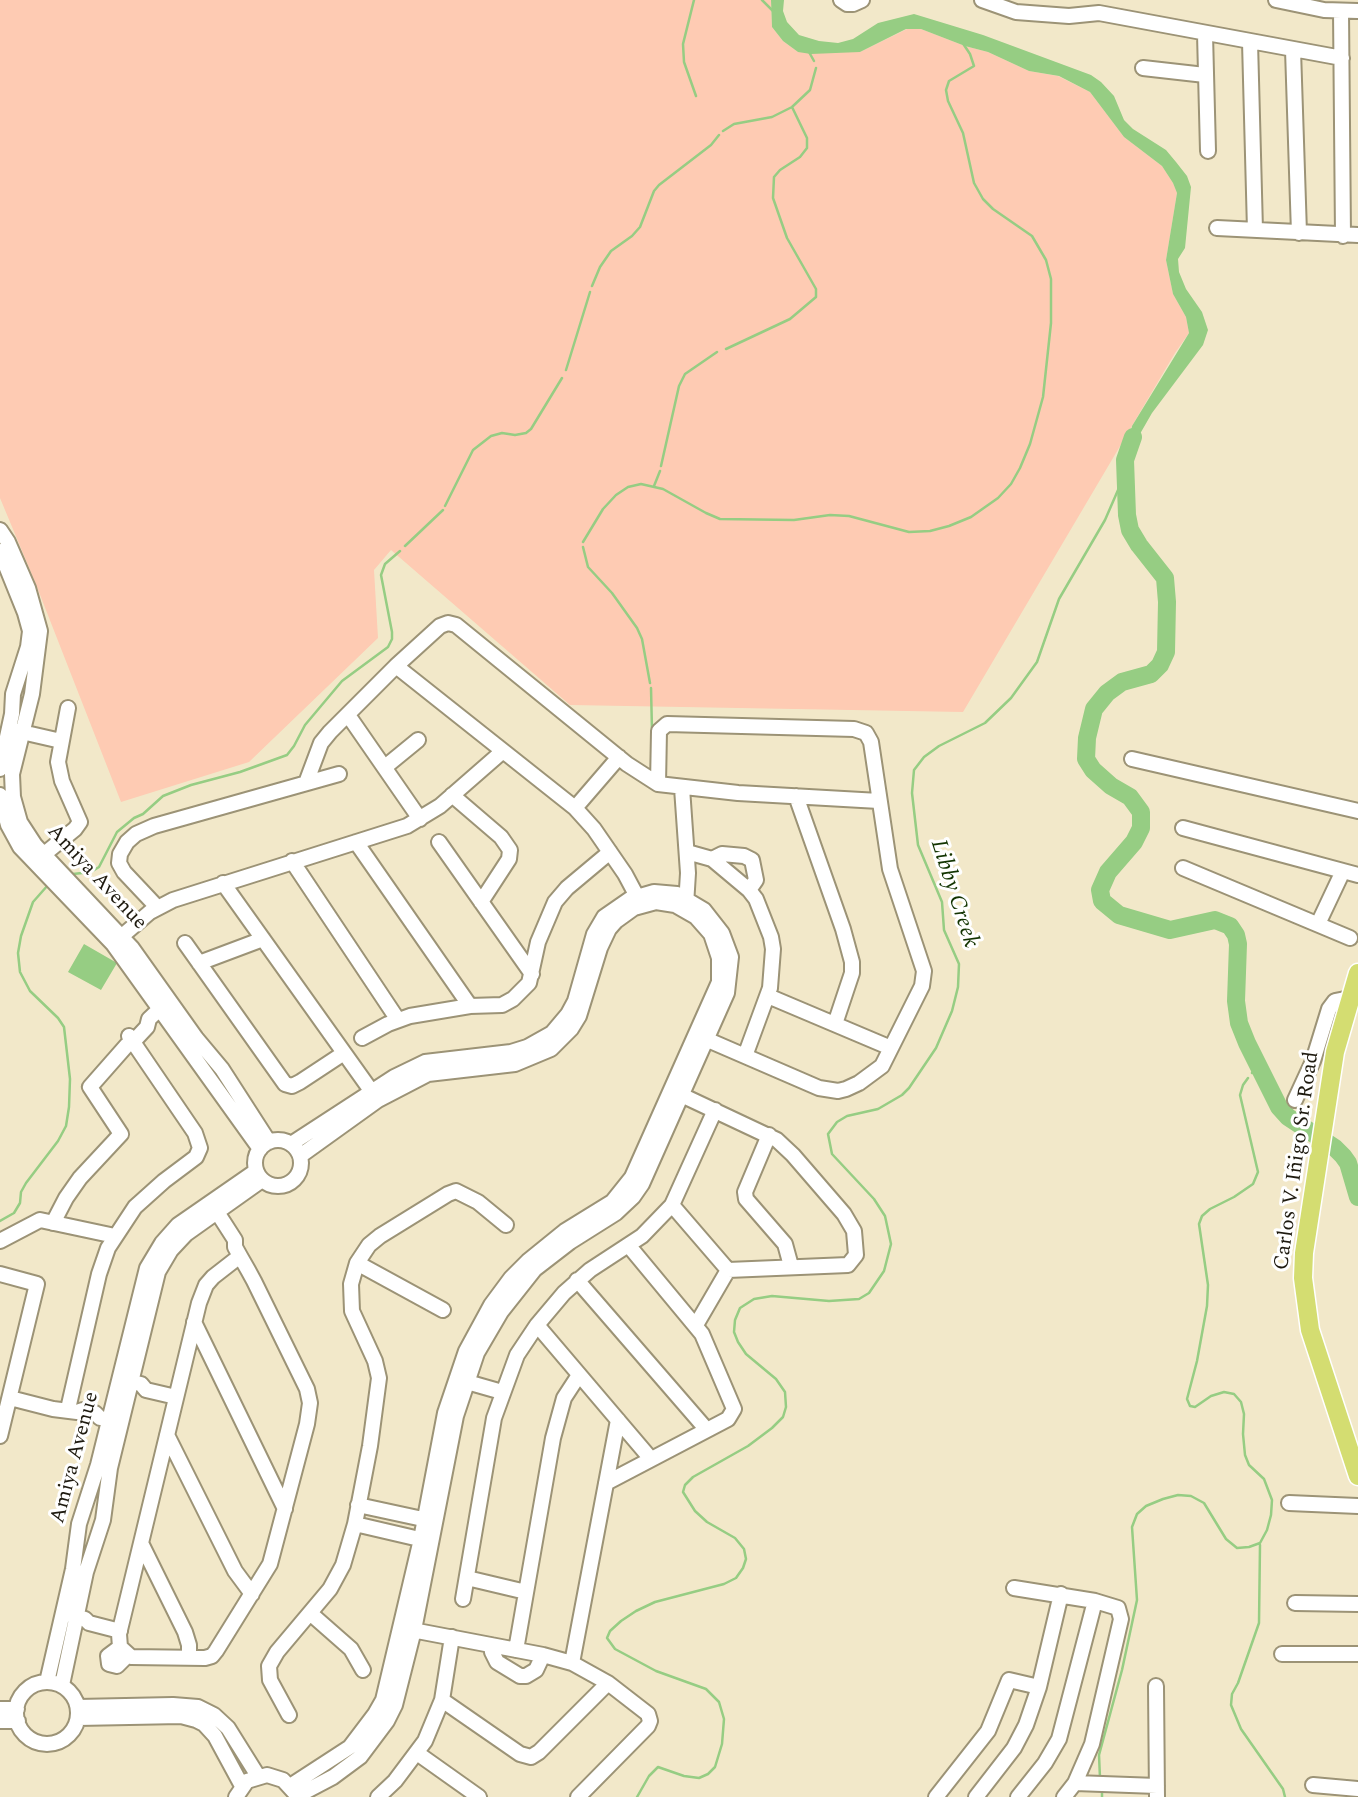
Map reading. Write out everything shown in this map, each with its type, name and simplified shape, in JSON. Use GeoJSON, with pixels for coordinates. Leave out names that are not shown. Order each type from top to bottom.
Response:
{"type":"FeatureCollection","features":[{"type":"Feature","properties":{"kind":"main road","name":"Carlos V. Iñigo Sr. Road"},"geometry":{"type":"LineString","coordinates":[[1358,973],[1335,1052],[1304,1253],[1304,1300],[1310,1329],[1358,1476]]}},
{"type":"Feature","properties":{"kind":"street"},"geometry":{"type":"LineString","coordinates":[[841,0],[853,4],[862,0]]}},
{"type":"Feature","properties":{"kind":"street"},"geometry":{"type":"LineString","coordinates":[[982,0],[1016,12],[1069,16],[1100,7],[1205,34],[1342,58]]}},
{"type":"Feature","properties":{"kind":"street"},"geometry":{"type":"LineString","coordinates":[[1276,0],[1358,11]]}},
{"type":"Feature","properties":{"kind":"street"},"geometry":{"type":"LineString","coordinates":[[1337,8],[1342,58],[1343,236]]}},
{"type":"Feature","properties":{"kind":"street"},"geometry":{"type":"LineString","coordinates":[[1205,34],[1208,151]]}},
{"type":"Feature","properties":{"kind":"street"},"geometry":{"type":"LineString","coordinates":[[1250,42],[1255,230]]}},
{"type":"Feature","properties":{"kind":"street"},"geometry":{"type":"LineString","coordinates":[[1293,50],[1299,233]]}},
{"type":"Feature","properties":{"kind":"street"},"geometry":{"type":"LineString","coordinates":[[1143,68],[1205,75]]}},
{"type":"Feature","properties":{"kind":"street"},"geometry":{"type":"LineString","coordinates":[[1217,228],[1358,235]]}},
{"type":"Feature","properties":{"kind":"street","name":"Amiya Avenue"},"geometry":{"type":"LineString","coordinates":[[0,530],[12,548],[36,610],[40,631],[33,649]]}},
{"type":"Feature","properties":{"kind":"street","name":"Amiya Avenue"},"geometry":{"type":"LineString","coordinates":[[0,551],[29,624],[33,649],[32,694],[0,769]]}},
{"type":"Feature","properties":{"kind":"street"},"geometry":{"type":"LineString","coordinates":[[306,783],[321,743],[396,666],[440,626],[452,623],[619,757],[658,784],[682,788],[879,801]]}},
{"type":"Feature","properties":{"kind":"street"},"geometry":{"type":"LineString","coordinates":[[396,666],[575,808],[610,852],[639,901]]}},
{"type":"Feature","properties":{"kind":"street"},"geometry":{"type":"LineString","coordinates":[[39,859],[80,822],[59,771],[61,741],[68,708]]}},
{"type":"Feature","properties":{"kind":"street"},"geometry":{"type":"LineString","coordinates":[[348,715],[421,819]]}},
{"type":"Feature","properties":{"kind":"street"},"geometry":{"type":"LineString","coordinates":[[658,784],[659,731],[667,724],[860,729],[866,733],[872,742],[890,869],[924,971],[922,986],[882,1066],[859,1083],[838,1091],[819,1088],[702,1038]]}},
{"type":"Feature","properties":{"kind":"street"},"geometry":{"type":"LineString","coordinates":[[15,730],[61,741]]}},
{"type":"Feature","properties":{"kind":"street","name":"Amiya Avenue"},"geometry":{"type":"LineString","coordinates":[[15,730],[13,797],[39,859]]}},
{"type":"Feature","properties":{"kind":"street"},"geometry":{"type":"LineString","coordinates":[[385,767],[418,740]]}},
{"type":"Feature","properties":{"kind":"street"},"geometry":{"type":"LineString","coordinates":[[118,940],[157,907],[223,883],[398,829],[421,819],[502,751]]}},
{"type":"Feature","properties":{"kind":"street"},"geometry":{"type":"LineString","coordinates":[[575,808],[619,757]]}},
{"type":"Feature","properties":{"kind":"street"},"geometry":{"type":"LineString","coordinates":[[1132,759],[1358,811]]}},
{"type":"Feature","properties":{"kind":"street"},"geometry":{"type":"LineString","coordinates":[[157,907],[119,863],[120,854],[127,842],[136,834],[154,826],[339,774]]}},
{"type":"Feature","properties":{"kind":"street"},"geometry":{"type":"LineString","coordinates":[[682,788],[687,852],[686,904]]}},
{"type":"Feature","properties":{"kind":"street","name":"Amiya Avenue"},"geometry":{"type":"LineString","coordinates":[[0,795],[8,825],[20,847],[39,859],[118,940],[164,1003],[222,1069],[265,1145]]}},
{"type":"Feature","properties":{"kind":"street"},"geometry":{"type":"LineString","coordinates":[[452,795],[513,849],[481,902]]}},
{"type":"Feature","properties":{"kind":"street"},"geometry":{"type":"LineString","coordinates":[[796,796],[852,962],[852,973],[835,1024]]}},
{"type":"Feature","properties":{"kind":"street"},"geometry":{"type":"LineString","coordinates":[[1183,828],[1358,875]]}},
{"type":"Feature","properties":{"kind":"street"},"geometry":{"type":"LineString","coordinates":[[356,842],[470,1006]]}},
{"type":"Feature","properties":{"kind":"street"},"geometry":{"type":"LineString","coordinates":[[439,842],[532,974]]}},
{"type":"Feature","properties":{"kind":"street"},"geometry":{"type":"LineString","coordinates":[[362,1038],[398,1020],[470,1006],[502,1005],[513,999],[529,983],[538,942],[555,902],[567,888],[610,852]]}},
{"type":"Feature","properties":{"kind":"street"},"geometry":{"type":"LineString","coordinates":[[687,852],[712,859],[749,890],[765,920],[772,943],[768,996],[745,1056]]}},
{"type":"Feature","properties":{"kind":"street"},"geometry":{"type":"LineString","coordinates":[[712,859],[722,854],[744,856],[752,860],[756,880],[749,890]]}},
{"type":"Feature","properties":{"kind":"street"},"geometry":{"type":"LineString","coordinates":[[292,861],[398,1020]]}},
{"type":"Feature","properties":{"kind":"street"},"geometry":{"type":"LineString","coordinates":[[1183,868],[1350,937]]}},
{"type":"Feature","properties":{"kind":"street"},"geometry":{"type":"LineString","coordinates":[[1318,924],[1343,871]]}},
{"type":"Feature","properties":{"kind":"street"},"geometry":{"type":"LineString","coordinates":[[223,883],[375,1096]]}},
{"type":"Feature","properties":{"kind":"street"},"geometry":{"type":"LineString","coordinates":[[78,1713],[189,1718],[204,1724],[224,1751],[239,1791],[258,1776],[275,1776],[294,1793],[346,1768],[360,1758],[395,1705],[407,1629],[456,1416],[461,1380],[487,1334],[535,1269],[570,1242],[616,1213],[642,1184],[702,1038],[727,993],[731,957],[722,933],[713,919],[665,892],[646,893],[639,901],[612,909],[599,924],[590,945],[575,1001],[552,1033],[527,1047],[511,1052],[425,1062],[394,1077],[375,1096],[295,1150]]}},
{"type":"Feature","properties":{"kind":"street"},"geometry":{"type":"LineString","coordinates":[[199,963],[263,939]]}},
{"type":"Feature","properties":{"kind":"street"},"geometry":{"type":"LineString","coordinates":[[186,943],[288,1088],[344,1053]]}},
{"type":"Feature","properties":{"kind":"street"},"geometry":{"type":"LineString","coordinates":[[768,996],[891,1048]]}},
{"type":"Feature","properties":{"kind":"street"},"geometry":{"type":"LineString","coordinates":[[1295,1100],[1313,1060],[1329,1009],[1335,1000],[1350,998]]}},
{"type":"Feature","properties":{"kind":"street"},"geometry":{"type":"LineString","coordinates":[[53,1223],[80,1178],[121,1134],[90,1087],[130,1041],[147,1027],[149,1019],[164,1003]]}},
{"type":"Feature","properties":{"kind":"street"},"geometry":{"type":"LineString","coordinates":[[73,1410],[99,1273],[115,1236],[145,1196],[204,1149],[130,1041]]}},
{"type":"Feature","properties":{"kind":"street"},"geometry":{"type":"LineString","coordinates":[[678,1093],[769,1135],[793,1154],[844,1214],[854,1231],[856,1255],[852,1264],[728,1270]]}},
{"type":"Feature","properties":{"kind":"street"},"geometry":{"type":"LineString","coordinates":[[463,1599],[494,1418],[517,1355],[552,1305],[577,1280],[629,1246],[652,1227],[672,1205],[715,1110]]}},
{"type":"Feature","properties":{"kind":"street"},"geometry":{"type":"LineString","coordinates":[[769,1135],[745,1192],[747,1199],[785,1244],[791,1266]]}},
{"type":"Feature","properties":{"kind":"street"},"geometry":{"type":"LineString","coordinates":[[280,1140],[295,1150],[300,1171],[291,1183],[276,1187],[259,1176],[255,1159],[265,1145],[280,1140]]}},
{"type":"Feature","properties":{"kind":"street","name":"Amiya Avenue"},"geometry":{"type":"LineString","coordinates":[[74,1616],[79,1524],[110,1421],[130,1382],[158,1272],[178,1242],[259,1176]]}},
{"type":"Feature","properties":{"kind":"street","name":"Amiya Avenue"},"geometry":{"type":"LineString","coordinates":[[130,1382],[142,1280],[158,1249],[169,1234],[188,1217],[259,1176]]}},
{"type":"Feature","properties":{"kind":"street"},"geometry":{"type":"LineString","coordinates":[[289,1714],[270,1680],[270,1666],[277,1651],[336,1578],[355,1524],[370,1446],[379,1378],[375,1361],[352,1311],[351,1284],[358,1263],[369,1245],[380,1236],[448,1194],[456,1192],[478,1202],[506,1225]]}},
{"type":"Feature","properties":{"kind":"street"},"geometry":{"type":"LineString","coordinates":[[672,1205],[728,1270]]}},
{"type":"Feature","properties":{"kind":"street"},"geometry":{"type":"LineString","coordinates":[[214,1214],[229,1244],[237,1251],[309,1396],[307,1424],[266,1573],[214,1654],[205,1658],[135,1658],[123,1651],[121,1627],[194,1322],[206,1285],[237,1251]]}},
{"type":"Feature","properties":{"kind":"street"},"geometry":{"type":"LineString","coordinates":[[0,1241],[36,1221],[115,1236]]}},
{"type":"Feature","properties":{"kind":"street"},"geometry":{"type":"LineString","coordinates":[[606,1483],[728,1419],[734,1409],[712,1353],[696,1325],[629,1246]]}},
{"type":"Feature","properties":{"kind":"street"},"geometry":{"type":"LineString","coordinates":[[358,1263],[443,1310]]}},
{"type":"Feature","properties":{"kind":"street"},"geometry":{"type":"LineString","coordinates":[[696,1325],[728,1270]]}},
{"type":"Feature","properties":{"kind":"street"},"geometry":{"type":"LineString","coordinates":[[0,1274],[37,1284],[0,1436]]}},
{"type":"Feature","properties":{"kind":"street"},"geometry":{"type":"LineString","coordinates":[[577,1280],[707,1430]]}},
{"type":"Feature","properties":{"kind":"street"},"geometry":{"type":"LineString","coordinates":[[194,1322],[285,1508]]}},
{"type":"Feature","properties":{"kind":"street"},"geometry":{"type":"LineString","coordinates":[[537,1325],[651,1459]]}},
{"type":"Feature","properties":{"kind":"street"},"geometry":{"type":"LineString","coordinates":[[186,1354],[209,1354]]}},
{"type":"Feature","properties":{"kind":"street"},"geometry":{"type":"LineString","coordinates":[[516,1650],[547,1466],[564,1398],[579,1375]]}},
{"type":"Feature","properties":{"kind":"street"},"geometry":{"type":"LineString","coordinates":[[461,1380],[502,1392]]}},
{"type":"Feature","properties":{"kind":"street"},"geometry":{"type":"LineString","coordinates":[[130,1382],[148,1381],[177,1393]]}},
{"type":"Feature","properties":{"kind":"street"},"geometry":{"type":"LineString","coordinates":[[10,1398],[53,1409],[73,1410],[81,1417],[110,1421]]}},
{"type":"Feature","properties":{"kind":"street"},"geometry":{"type":"LineString","coordinates":[[572,1663],[618,1420]]}},
{"type":"Feature","properties":{"kind":"street","name":"Amiya Avenue"},"geometry":{"type":"LineString","coordinates":[[47,1682],[52,1660],[74,1616],[103,1520],[110,1421]]}},
{"type":"Feature","properties":{"kind":"street"},"geometry":{"type":"LineString","coordinates":[[167,1434],[235,1572],[253,1594]]}},
{"type":"Feature","properties":{"kind":"street"},"geometry":{"type":"LineString","coordinates":[[160,1466],[182,1465]]}},
{"type":"Feature","properties":{"kind":"street"},"geometry":{"type":"LineString","coordinates":[[271,1480],[293,1477]]}},
{"type":"Feature","properties":{"kind":"street"},"geometry":{"type":"LineString","coordinates":[[1289,1503],[1358,1507]]}},
{"type":"Feature","properties":{"kind":"street"},"geometry":{"type":"LineString","coordinates":[[359,1504],[430,1521]]}},
{"type":"Feature","properties":{"kind":"street"},"geometry":{"type":"LineString","coordinates":[[355,1524],[427,1540]]}},
{"type":"Feature","properties":{"kind":"street"},"geometry":{"type":"LineString","coordinates":[[141,1543],[187,1639],[189,1658]]}},
{"type":"Feature","properties":{"kind":"street"},"geometry":{"type":"LineString","coordinates":[[133,1577],[156,1573]]}},
{"type":"Feature","properties":{"kind":"street"},"geometry":{"type":"LineString","coordinates":[[467,1577],[526,1592]]}},
{"type":"Feature","properties":{"kind":"street"},"geometry":{"type":"LineString","coordinates":[[1014,1588],[1095,1601],[1118,1608],[1121,1619],[1092,1744],[1068,1793]]}},
{"type":"Feature","properties":{"kind":"street"},"geometry":{"type":"LineString","coordinates":[[976,1797],[1021,1736],[1034,1706],[1061,1594]]}},
{"type":"Feature","properties":{"kind":"street"},"geometry":{"type":"LineString","coordinates":[[1018,1797],[1045,1763],[1059,1739],[1095,1601]]}},
{"type":"Feature","properties":{"kind":"street"},"geometry":{"type":"LineString","coordinates":[[1295,1603],[1358,1604]]}},
{"type":"Feature","properties":{"kind":"street"},"geometry":{"type":"LineString","coordinates":[[310,1613],[351,1649],[363,1670]]}},
{"type":"Feature","properties":{"kind":"street"},"geometry":{"type":"LineString","coordinates":[[74,1616],[91,1616],[121,1627]]}},
{"type":"Feature","properties":{"kind":"street"},"geometry":{"type":"LineString","coordinates":[[407,1629],[572,1663],[608,1683],[648,1714],[650,1721],[578,1797]]}},
{"type":"Feature","properties":{"kind":"street"},"geometry":{"type":"LineString","coordinates":[[378,1797],[395,1781],[425,1741],[442,1700],[452,1637]]}},
{"type":"Feature","properties":{"kind":"street","name":"Amiya Avenue"},"geometry":{"type":"LineString","coordinates":[[62,1685],[67,1664],[64,1638]]}},
{"type":"Feature","properties":{"kind":"street"},"geometry":{"type":"LineString","coordinates":[[492,1645],[497,1662],[520,1676],[526,1676],[536,1670],[543,1655]]}},
{"type":"Feature","properties":{"kind":"street"},"geometry":{"type":"LineString","coordinates":[[1282,1654],[1358,1654]]}},
{"type":"Feature","properties":{"kind":"street"},"geometry":{"type":"LineString","coordinates":[[52,1660],[67,1664]]}},
{"type":"Feature","properties":{"kind":"street"},"geometry":{"type":"LineString","coordinates":[[936,1797],[994,1722],[1009,1680],[1039,1686]]}},
{"type":"Feature","properties":{"kind":"street"},"geometry":{"type":"LineString","coordinates":[[39,1683],[62,1685],[72,1694],[78,1713],[72,1732],[53,1744],[31,1739],[20,1728],[18,1702],[26,1690],[39,1683]]}},
{"type":"Feature","properties":{"kind":"street"},"geometry":{"type":"LineString","coordinates":[[442,1700],[520,1754],[531,1757],[608,1683]]}},
{"type":"Feature","properties":{"kind":"street"},"geometry":{"type":"LineString","coordinates":[[1068,1793],[1107,1789],[1157,1791],[1156,1686]]}},
{"type":"Feature","properties":{"kind":"street"},"geometry":{"type":"LineString","coordinates":[[78,1713],[191,1706],[214,1716],[238,1742],[258,1776]]}},
{"type":"Feature","properties":{"kind":"street"},"geometry":{"type":"LineString","coordinates":[[0,1709],[17,1715]]}},
{"type":"Feature","properties":{"kind":"street"},"geometry":{"type":"LineString","coordinates":[[0,1721],[17,1715]]}},
{"type":"Feature","properties":{"kind":"street"},"geometry":{"type":"LineString","coordinates":[[224,1751],[238,1742]]}},
{"type":"Feature","properties":{"kind":"street"},"geometry":{"type":"LineString","coordinates":[[416,1753],[479,1797]]}},
{"type":"Feature","properties":{"kind":"street"},"geometry":{"type":"LineString","coordinates":[[1313,1785],[1358,1789]]}},
{"type":"Feature","properties":{"kind":"shaded area"},"geometry":{"type":"Polygon","coordinates":[[[0,0],[771,0],[772,27],[783,41],[798,52],[860,52],[907,29],[921,29],[988,52],[1029,71],[1058,76],[1090,92],[1124,137],[1162,166],[1177,193],[1166,260],[1173,294],[1186,317],[1189,333],[963,712],[570,705],[391,550],[374,570],[378,638],[249,762],[121,802],[0,498],[0,0]]]}},
{"type":"Feature","properties":{"kind":"shaded area"},"geometry":{"type":"Polygon","coordinates":[[[771,0],[784,0],[783,11],[787,22],[799,35],[819,41],[838,43],[853,39],[878,23],[914,14],[983,35],[1091,75],[1114,96],[1124,120],[1166,150],[1187,176],[1191,187],[1185,248],[1178,259],[1179,272],[1186,289],[1202,312],[1208,330],[1203,345],[1152,413],[1125,460],[1132,426],[1189,333],[1186,317],[1173,294],[1166,260],[1177,193],[1162,166],[1124,137],[1090,92],[1059,76],[1029,71],[988,52],[921,29],[906,29],[860,52],[798,52],[783,41],[772,27],[771,0]]]}},
{"type":"Feature","properties":{"kind":"shaded area"},"geometry":{"type":"Polygon","coordinates":[[[84,944],[117,963],[101,990],[68,972],[84,944]]]}},
{"type":"Feature","properties":{"kind":"waterway"},"geometry":{"type":"LineString","coordinates":[[694,0],[683,44],[684,62],[696,96]]}},
{"type":"Feature","properties":{"kind":"waterway"},"geometry":{"type":"LineString","coordinates":[[762,0],[773,11]]}},
{"type":"Feature","properties":{"kind":"waterway"},"geometry":{"type":"LineString","coordinates":[[583,542],[603,509],[616,495],[628,487],[641,484],[663,489],[720,519],[794,520],[830,515],[849,516],[909,532],[930,531],[971,517],[998,498],[1011,484],[1030,444],[1043,397],[1051,323],[1051,279],[1046,260],[1032,236],[993,209],[983,199],[974,183],[963,133],[948,101],[946,90],[949,81],[974,66],[964,45]]}},
{"type":"Feature","properties":{"kind":"waterway"},"geometry":{"type":"LineString","coordinates":[[809,52],[814,61]]}},
{"type":"Feature","properties":{"kind":"waterway"},"geometry":{"type":"LineString","coordinates":[[723,131],[734,124],[772,117],[792,107],[810,90],[816,68]]}},
{"type":"Feature","properties":{"kind":"waterway"},"geometry":{"type":"LineString","coordinates":[[726,349],[790,319],[816,297],[816,289],[787,238],[773,198],[774,177],[800,157],[807,148],[807,138],[792,107]]}},
{"type":"Feature","properties":{"kind":"waterway"},"geometry":{"type":"LineString","coordinates":[[592,286],[611,251],[640,227],[659,185],[711,145],[719,135]]}},
{"type":"Feature","properties":{"kind":"waterway"},"geometry":{"type":"LineString","coordinates":[[566,370],[590,292]]}},
{"type":"Feature","properties":{"kind":"waterway"},"geometry":{"type":"LineString","coordinates":[[661,466],[679,386],[685,374],[717,352]]}},
{"type":"Feature","properties":{"kind":"waterway"},"geometry":{"type":"LineString","coordinates":[[445,506],[473,450],[491,436],[502,433],[515,435],[531,429],[562,378]]}},
{"type":"Feature","properties":{"kind":"waterway"},"geometry":{"type":"LineString","coordinates":[[1133,437],[1125,460],[1127,515],[1130,530],[1139,545],[1165,578],[1166,652],[1160,665],[1151,674],[1122,682],[1107,693],[1094,709],[1087,738],[1086,759],[1093,770],[1111,786],[1130,797],[1141,812],[1141,828],[1134,842],[1108,872],[1100,890],[1102,901],[1119,915],[1170,930],[1215,920],[1230,926],[1238,944],[1236,1001],[1239,1023],[1247,1043],[1279,1107],[1288,1117],[1343,1156],[1348,1163],[1358,1197]]}},
{"type":"Feature","properties":{"kind":"waterway"},"geometry":{"type":"LineString","coordinates":[[654,486],[660,471]]}},
{"type":"Feature","properties":{"kind":"waterway","name":"Libby Creek"},"geometry":{"type":"LineString","coordinates":[[637,1797],[649,1776],[658,1767],[684,1776],[699,1778],[708,1774],[715,1767],[722,1744],[724,1719],[719,1702],[706,1689],[656,1671],[615,1649],[607,1638],[610,1631],[636,1611],[655,1602],[724,1584],[736,1578],[743,1568],[746,1559],[744,1549],[735,1538],[707,1522],[695,1511],[683,1492],[685,1485],[693,1477],[748,1446],[783,1417],[786,1407],[785,1392],[776,1379],[746,1354],[734,1332],[740,1308],[754,1299],[772,1296],[829,1301],[859,1299],[869,1293],[884,1271],[891,1244],[885,1216],[874,1199],[832,1154],[828,1134],[837,1122],[847,1116],[878,1109],[909,1088],[936,1048],[952,1011],[958,987],[959,964],[944,930],[942,902],[918,845],[912,793],[914,770],[924,757],[939,746],[985,723],[1011,698],[1037,662],[1059,599],[1105,520],[1125,474]]}},
{"type":"Feature","properties":{"kind":"waterway"},"geometry":{"type":"LineString","coordinates":[[405,546],[443,510]]}},
{"type":"Feature","properties":{"kind":"waterway"},"geometry":{"type":"LineString","coordinates":[[583,547],[588,567],[612,593],[637,628],[642,639],[650,683]]}},
{"type":"Feature","properties":{"kind":"waterway"},"geometry":{"type":"LineString","coordinates":[[73,874],[91,872],[99,867],[117,832],[163,796],[287,755],[305,725],[342,681],[388,647],[392,632],[381,575],[385,564],[400,551]]}},
{"type":"Feature","properties":{"kind":"waterway"},"geometry":{"type":"LineString","coordinates":[[651,688],[652,731]]}},
{"type":"Feature","properties":{"kind":"waterway"},"geometry":{"type":"LineString","coordinates":[[0,1221],[14,1213],[26,1183],[58,1141],[66,1126],[69,1107],[70,1079],[64,1027],[30,991],[20,972],[18,953],[33,902],[48,885]]}},
{"type":"Feature","properties":{"kind":"waterway"},"geometry":{"type":"LineString","coordinates":[[1252,1073],[1257,1065]]}},
{"type":"Feature","properties":{"kind":"waterway"},"geometry":{"type":"LineString","coordinates":[[1100,1778],[1099,1755],[1137,1600],[1132,1527],[1137,1514],[1146,1506],[1163,1499],[1178,1495],[1191,1496],[1204,1503],[1226,1539],[1237,1548],[1260,1543],[1271,1515],[1272,1500],[1264,1479],[1249,1465],[1245,1455],[1241,1402],[1234,1394],[1224,1392],[1211,1396],[1195,1407],[1190,1406],[1187,1399],[1207,1306],[1208,1285],[1199,1224],[1202,1216],[1210,1209],[1253,1184],[1258,1172],[1240,1095],[1248,1078]]}},
{"type":"Feature","properties":{"kind":"waterway"},"geometry":{"type":"LineString","coordinates":[[1260,1545],[1259,1623],[1232,1694],[1231,1705],[1241,1729],[1283,1789],[1285,1797]]}},
{"type":"Feature","properties":{"kind":"waterway"},"geometry":{"type":"LineString","coordinates":[[1102,1791],[1102,1797]]}}]}
